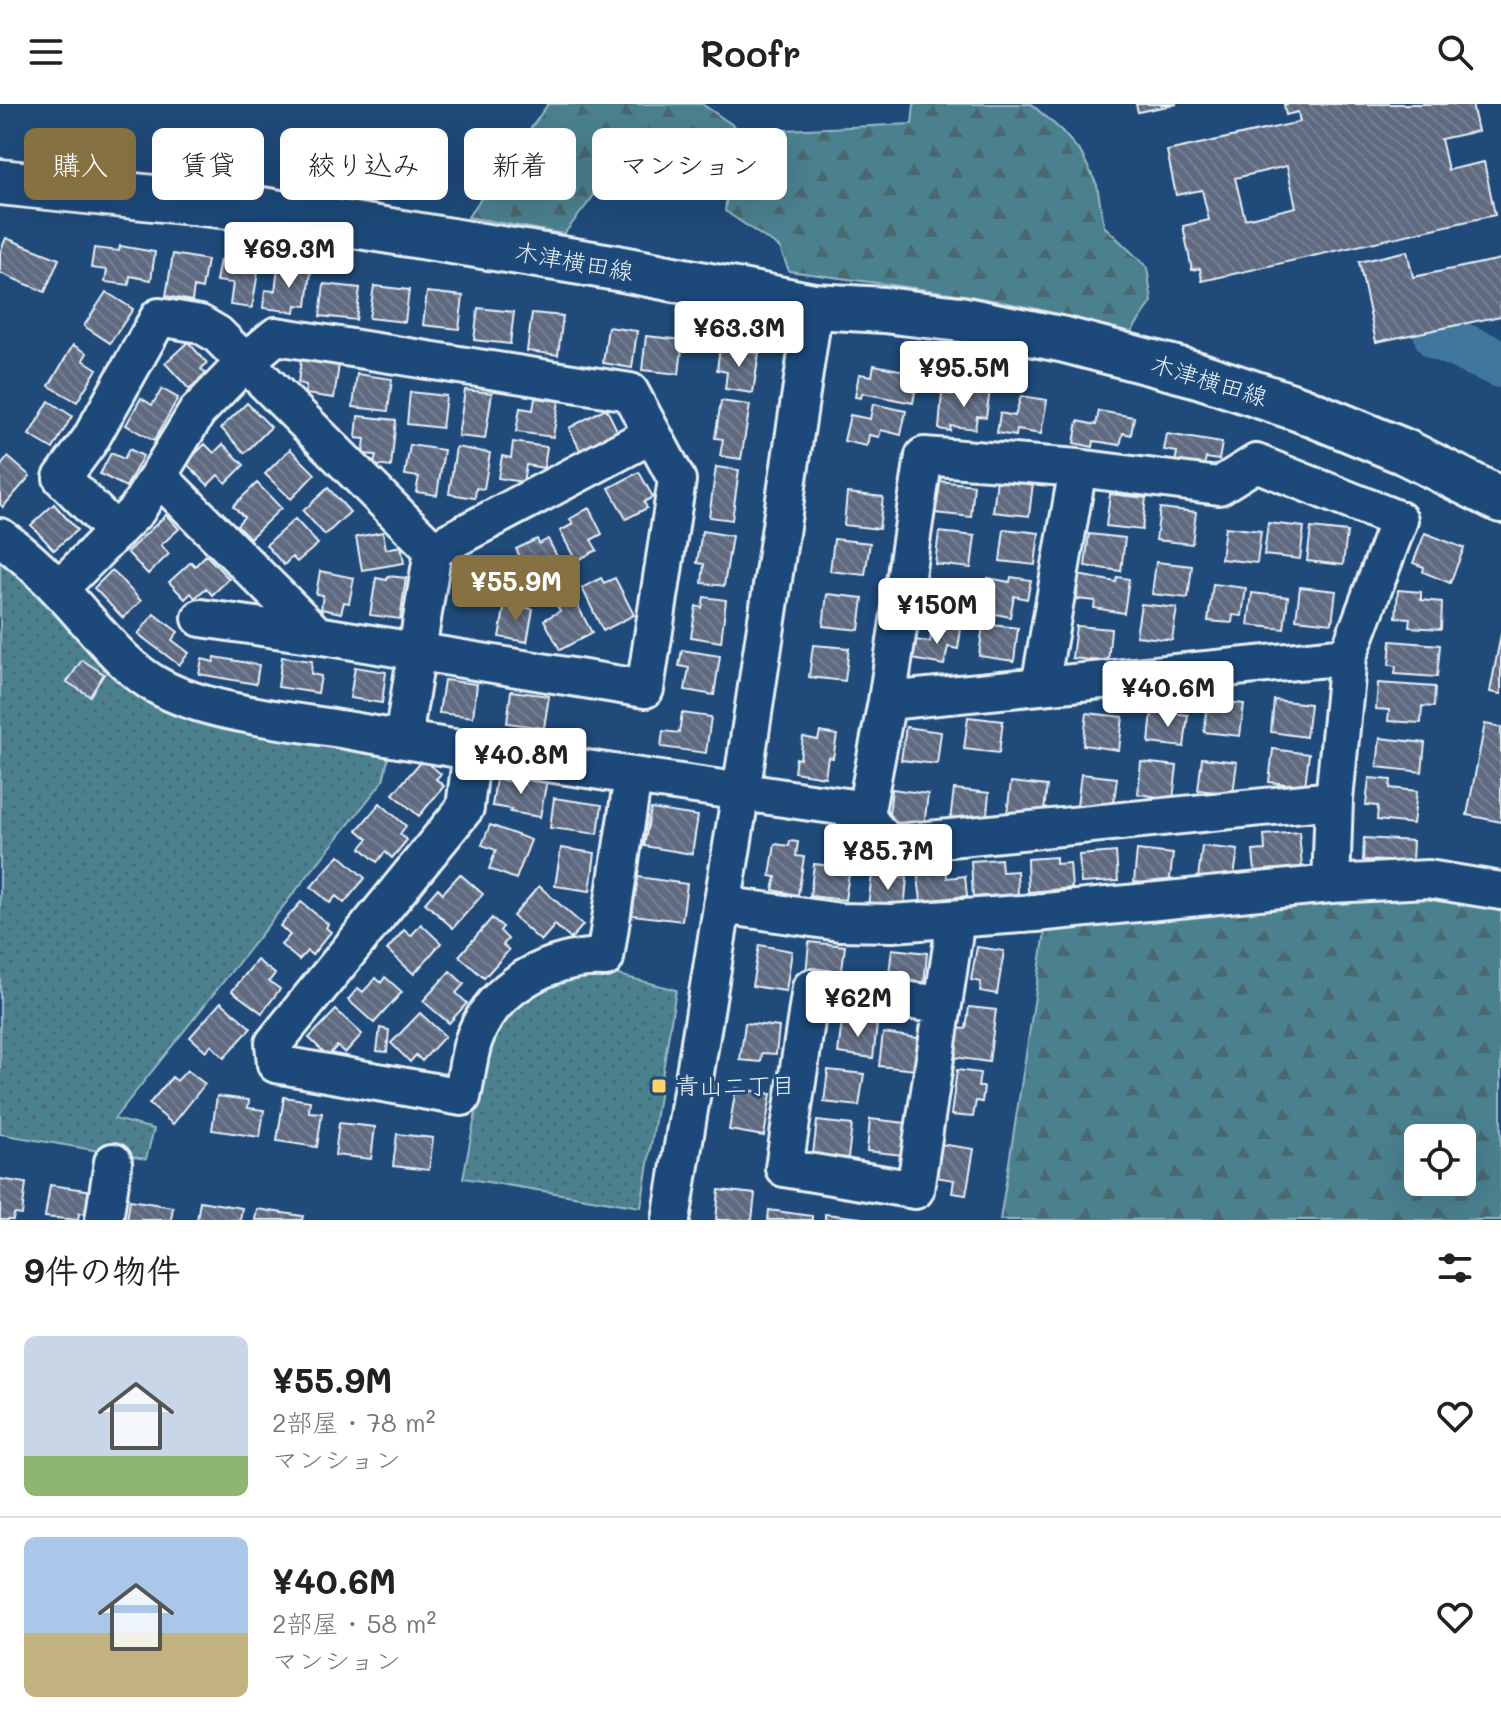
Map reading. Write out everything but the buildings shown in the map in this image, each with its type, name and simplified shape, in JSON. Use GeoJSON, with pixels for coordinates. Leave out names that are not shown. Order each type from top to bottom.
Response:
{"type":"FeatureCollection","features":[{"type":"Feature","properties":{"kind":"main road","name":"木津横田線"},"geometry":{"type":"LineString","coordinates":[[0,182],[249,208],[617,268],[814,306],[960,319],[1065,340],[1195,374],[1300,409],[1392,447],[1501,500]]}},
{"type":"Feature","properties":{"kind":"street"},"geometry":{"type":"LineString","coordinates":[[671,1220],[741,790],[814,306]]}},
{"type":"Feature","properties":{"kind":"street"},"geometry":{"type":"LineString","coordinates":[[116,532],[62,478],[90,440],[159,317],[200,324],[217,334],[433,550]]}},
{"type":"Feature","properties":{"kind":"street"},"geometry":{"type":"LineString","coordinates":[[59,589],[137,510],[197,412],[245,362],[276,336],[630,392],[677,480],[645,689],[201,618]]}},
{"type":"Feature","properties":{"kind":"street"},"geometry":{"type":"LineString","coordinates":[[433,550],[651,435]]}},
{"type":"Feature","properties":{"kind":"street"},"geometry":{"type":"LineString","coordinates":[[1331,884],[1334,800],[1348,656],[1399,520],[1256,463],[1219,486],[1078,468],[924,456],[887,701],[866,810],[871,824],[889,844],[1334,800]]}},
{"type":"Feature","properties":{"kind":"street"},"geometry":{"type":"LineString","coordinates":[[1040,686],[1078,468]]}},
{"type":"Feature","properties":{"kind":"street"},"geometry":{"type":"LineString","coordinates":[[158,476],[317,635]]}},
{"type":"Feature","properties":{"kind":"street"},"geometry":{"type":"LineString","coordinates":[[0,537],[24,554],[59,589],[130,667],[159,686],[192,700],[247,713],[406,740],[633,777],[866,810]]}},
{"type":"Feature","properties":{"kind":"street"},"geometry":{"type":"LineString","coordinates":[[406,740],[406,720],[433,550]]}},
{"type":"Feature","properties":{"kind":"street"},"geometry":{"type":"LineString","coordinates":[[887,701],[1348,656]]}},
{"type":"Feature","properties":{"kind":"street"},"geometry":{"type":"LineString","coordinates":[[472,750],[465,808],[274,1043],[276,1064],[462,1097],[474,1040],[492,1008],[515,984],[549,966],[582,956],[605,958],[633,777]]}},
{"type":"Feature","properties":{"kind":"street"},"geometry":{"type":"LineString","coordinates":[[722,905],[840,922],[892,923],[1331,884],[1428,879],[1501,891]]}},
{"type":"Feature","properties":{"kind":"street"},"geometry":{"type":"LineString","coordinates":[[943,1005],[811,988],[784,1168],[915,1190],[943,1005],[956,919]]}},
{"type":"Feature","properties":{"kind":"street"},"geometry":{"type":"LineString","coordinates":[[104,1220],[113,1162]]}},
{"type":"Feature","properties":{"kind":"green space"},"geometry":{"type":"Polygon","coordinates":[[[548,104],[702,104],[737,128],[592,128],[592,198],[564,234],[468,217],[480,200],[576,200],[576,128],[531,128],[548,104]]]}},
{"type":"Feature","properties":{"kind":"green space"},"geometry":{"type":"Polygon","coordinates":[[[914,104],[1031,104],[1061,130],[1081,153],[1097,185],[1104,226],[1147,267],[1152,302],[1131,332],[965,295],[789,271],[780,248],[725,211],[726,200],[787,200],[787,130],[912,124],[914,104]]]}},
{"type":"Feature","properties":{"kind":"green space"},"geometry":{"type":"Polygon","coordinates":[[[0,551],[97,651],[390,750],[383,781],[114,1119],[154,1129],[146,1159],[0,1134],[0,551]]]}},
{"type":"Feature","properties":{"kind":"green space"},"geometry":{"type":"Polygon","coordinates":[[[1424,898],[1501,909],[1501,1220],[1000,1220],[1046,926],[1341,899],[1424,898]]]}},
{"type":"Feature","properties":{"kind":"green space"},"geometry":{"type":"Polygon","coordinates":[[[593,971],[676,990],[641,1207],[463,1178],[489,1046],[510,1010],[548,983],[593,971]]]}},
{"type":"Feature","properties":{"kind":"waterway"},"geometry":{"type":"LineString","coordinates":[[1438,336],[1501,364]]}},
{"type":"Feature","properties":{"kind":"place","name":"青山二丁目"},"geometry":{"type":"Point","coordinates":[659,1086]}}]}
